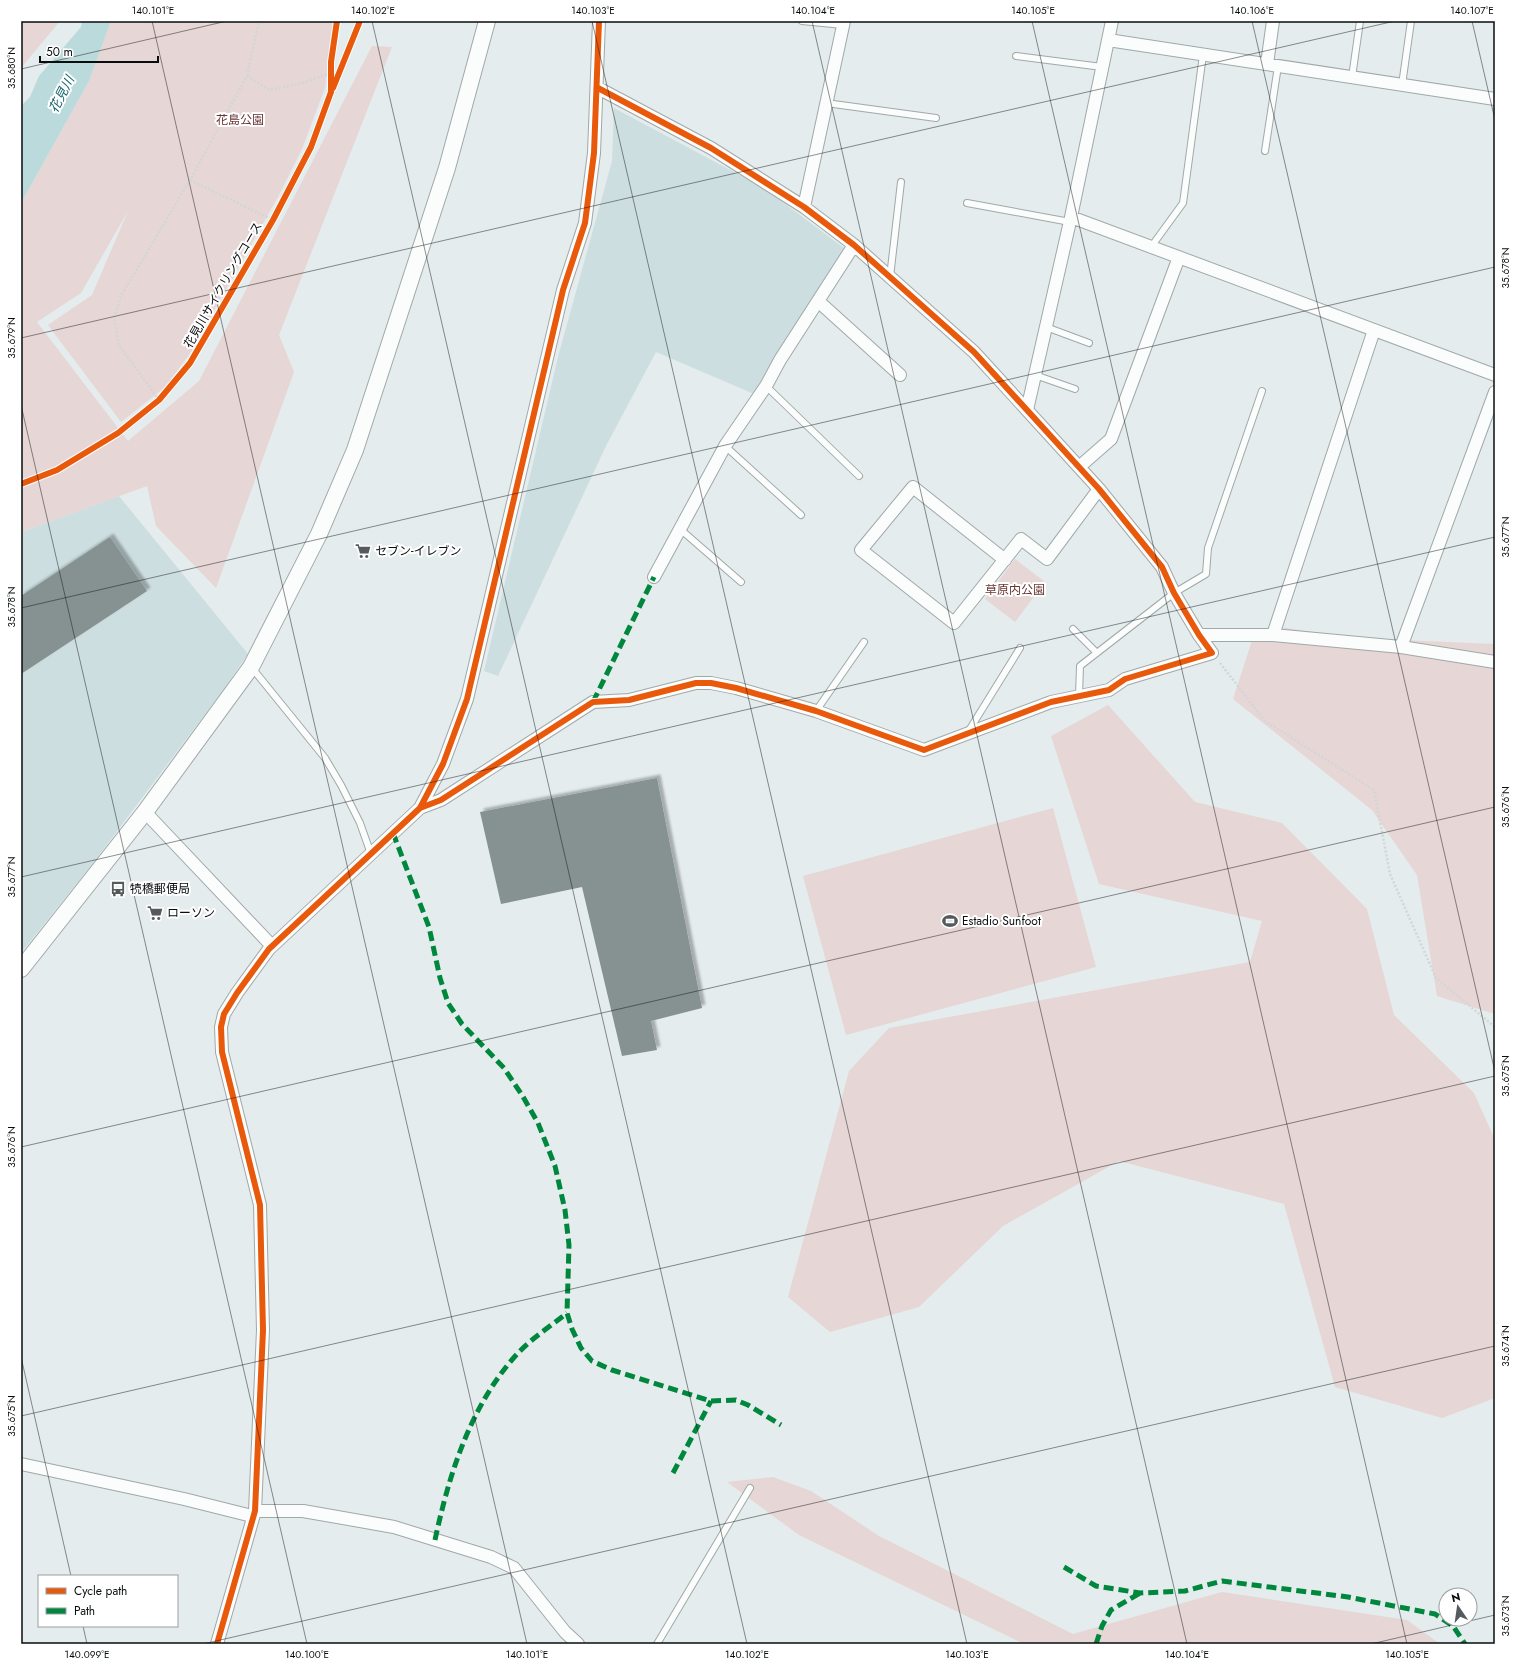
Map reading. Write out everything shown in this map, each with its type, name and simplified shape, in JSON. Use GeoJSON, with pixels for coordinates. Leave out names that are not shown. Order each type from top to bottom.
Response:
{"type":"FeatureCollection","features":[{"type":"Feature","properties":{"kind":"street"},"geometry":{"type":"LineString","coordinates":[[21,969],[145,812],[251,666],[319,534],[355,450],[447,168],[487,21]]}},
{"type":"Feature","properties":{"kind":"street"},"geometry":{"type":"LineString","coordinates":[[217,1644],[253,1514],[263,1330],[260,1205],[222,1052],[221,1028],[224,1014],[237,993],[272,946],[420,808],[443,764],[467,699],[563,290],[585,223],[594,153],[598,88],[599,21]]}},
{"type":"Feature","properties":{"kind":"street"},"geometry":{"type":"LineString","coordinates":[[1027,410],[1071,219],[1112,21]]}},
{"type":"Feature","properties":{"kind":"street"},"geometry":{"type":"LineString","coordinates":[[1273,65],[1274,21]]}},
{"type":"Feature","properties":{"kind":"street"},"geometry":{"type":"LineString","coordinates":[[804,208],[843,23]]}},
{"type":"Feature","properties":{"kind":"street"},"geometry":{"type":"LineString","coordinates":[[1108,40],[1495,99]]}},
{"type":"Feature","properties":{"kind":"street"},"geometry":{"type":"LineString","coordinates":[[420,808],[441,800],[593,702],[629,700],[696,683],[711,683],[736,688],[816,712],[924,750],[1051,702],[1110,690],[1125,679],[1212,653],[1199,635],[1174,593],[1162,567],[1099,489],[974,352],[854,244],[804,208],[711,148],[598,88]]}},
{"type":"Feature","properties":{"kind":"street"},"geometry":{"type":"LineString","coordinates":[[1071,219],[1179,257],[1495,375]]}},
{"type":"Feature","properties":{"kind":"street"},"geometry":{"type":"LineString","coordinates":[[654,577],[725,446],[766,386],[780,360],[854,244]]}},
{"type":"Feature","properties":{"kind":"street"},"geometry":{"type":"LineString","coordinates":[[1079,467],[1111,439],[1179,257]]}},
{"type":"Feature","properties":{"kind":"street"},"geometry":{"type":"LineString","coordinates":[[818,301],[900,375]]}},
{"type":"Feature","properties":{"kind":"street"},"geometry":{"type":"LineString","coordinates":[[1273,635],[1374,330]]}},
{"type":"Feature","properties":{"kind":"street"},"geometry":{"type":"LineString","coordinates":[[1401,647],[1495,392]]}},
{"type":"Feature","properties":{"kind":"street"},"geometry":{"type":"LineString","coordinates":[[1005,560],[913,487],[861,550],[954,623],[1005,560],[1021,539],[1047,559],[1099,489]]}},
{"type":"Feature","properties":{"kind":"street"},"geometry":{"type":"LineString","coordinates":[[1199,635],[1273,635],[1401,647],[1495,662]]}},
{"type":"Feature","properties":{"kind":"street"},"geometry":{"type":"LineString","coordinates":[[145,812],[272,946]]}},
{"type":"Feature","properties":{"kind":"street"},"geometry":{"type":"LineString","coordinates":[[21,1464],[253,1514],[303,1511],[394,1527],[490,1557],[514,1568],[565,1632],[578,1644]]}},
{"type":"Feature","properties":{"kind":"lane"},"geometry":{"type":"LineString","coordinates":[[802,21],[843,23]]}},
{"type":"Feature","properties":{"kind":"lane"},"geometry":{"type":"LineString","coordinates":[[1352,77],[1360,21]]}},
{"type":"Feature","properties":{"kind":"lane"},"geometry":{"type":"LineString","coordinates":[[1402,85],[1411,21]]}},
{"type":"Feature","properties":{"kind":"lane"},"geometry":{"type":"LineString","coordinates":[[1151,247],[1183,203],[1203,54]]}},
{"type":"Feature","properties":{"kind":"lane"},"geometry":{"type":"LineString","coordinates":[[1016,56],[1102,67]]}},
{"type":"Feature","properties":{"kind":"lane"},"geometry":{"type":"LineString","coordinates":[[1265,151],[1273,65]]}},
{"type":"Feature","properties":{"kind":"lane"},"geometry":{"type":"LineString","coordinates":[[826,104],[936,118]]}},
{"type":"Feature","properties":{"kind":"lane"},"geometry":{"type":"LineString","coordinates":[[890,277],[900,182]]}},
{"type":"Feature","properties":{"kind":"lane"},"geometry":{"type":"LineString","coordinates":[[967,204],[1071,219]]}},
{"type":"Feature","properties":{"kind":"lane"},"geometry":{"type":"LineString","coordinates":[[1046,327],[1089,343]]}},
{"type":"Feature","properties":{"kind":"lane"},"geometry":{"type":"LineString","coordinates":[[1035,375],[1075,389]]}},
{"type":"Feature","properties":{"kind":"lane"},"geometry":{"type":"LineString","coordinates":[[766,386],[858,476]]}},
{"type":"Feature","properties":{"kind":"lane"},"geometry":{"type":"LineString","coordinates":[[1079,696],[1080,666],[1174,593],[1206,574],[1208,548],[1262,391]]}},
{"type":"Feature","properties":{"kind":"lane"},"geometry":{"type":"LineString","coordinates":[[725,446],[801,515]]}},
{"type":"Feature","properties":{"kind":"lane"},"geometry":{"type":"LineString","coordinates":[[680,529],[741,582]]}},
{"type":"Feature","properties":{"kind":"lane"},"geometry":{"type":"LineString","coordinates":[[1073,629],[1097,653]]}},
{"type":"Feature","properties":{"kind":"lane"},"geometry":{"type":"LineString","coordinates":[[816,712],[864,642]]}},
{"type":"Feature","properties":{"kind":"lane"},"geometry":{"type":"LineString","coordinates":[[967,733],[1020,648]]}},
{"type":"Feature","properties":{"kind":"lane"},"geometry":{"type":"LineString","coordinates":[[251,666],[325,758],[360,823],[371,854]]}},
{"type":"Feature","properties":{"kind":"lane"},"geometry":{"type":"LineString","coordinates":[[657,1644],[750,1488]]}},
{"type":"Feature","properties":{"kind":"path"},"geometry":{"type":"LineString","coordinates":[[159,400],[119,345],[114,318],[121,296],[190,180],[247,76],[259,21]]}},
{"type":"Feature","properties":{"kind":"path"},"geometry":{"type":"LineString","coordinates":[[247,76],[270,90],[303,83],[331,73]]}},
{"type":"Feature","properties":{"kind":"path"},"geometry":{"type":"LineString","coordinates":[[190,180],[273,220]]}},
{"type":"Feature","properties":{"kind":"path"},"geometry":{"type":"LineString","coordinates":[[153,405],[164,395]]}},
{"type":"Feature","properties":{"kind":"path"},"geometry":{"type":"LineString","coordinates":[[1212,653],[1265,720],[1374,790],[1390,874],[1436,978],[1495,1027]]}},
{"type":"Feature","properties":{"kind":"shaded area"},"geometry":{"type":"Polygon","coordinates":[[[614,108],[764,188],[844,248],[754,394],[656,352],[607,444],[498,676],[484,671],[558,357],[612,161],[614,108]]]}},
{"type":"Feature","properties":{"kind":"shaded area"},"geometry":{"type":"Polygon","coordinates":[[[119,496],[248,654],[224,689],[93,863],[21,953],[21,532],[119,496]]]}},
{"type":"Feature","properties":{"kind":"green space"},"geometry":{"type":"Polygon","coordinates":[[[21,21],[60,21],[21,68],[21,21]]]}},
{"type":"Feature","properties":{"kind":"green space","name":"花島公園"},"geometry":{"type":"Polygon","coordinates":[[[111,21],[205,21],[206,25],[208,21],[333,21],[325,88],[302,149],[279,195],[189,355],[164,388],[121,422],[48,325],[92,295],[128,211],[81,293],[37,322],[128,441],[199,381],[372,46],[392,47],[279,335],[294,372],[216,588],[156,526],[147,486],[21,532],[21,203],[89,81],[111,21]]]}},
{"type":"Feature","properties":{"kind":"green space","name":"草原内公園"},"geometry":{"type":"Polygon","coordinates":[[[1015,559],[1045,582],[1015,622],[985,599],[1015,559]]]}},
{"type":"Feature","properties":{"kind":"green space"},"geometry":{"type":"Polygon","coordinates":[[[1256,628],[1286,628],[1357,638],[1495,644],[1495,1014],[1437,996],[1417,875],[1372,810],[1233,699],[1256,628]]]}},
{"type":"Feature","properties":{"kind":"green space"},"geometry":{"type":"Polygon","coordinates":[[[1108,705],[1195,802],[1282,823],[1367,909],[1394,1015],[1474,1093],[1495,1140],[1495,1398],[1442,1418],[1335,1387],[1284,1204],[1119,1161],[1003,1226],[919,1307],[830,1332],[788,1297],[849,1071],[889,1028],[1250,962],[1262,921],[1099,884],[1051,736],[1108,705]]]}},
{"type":"Feature","properties":{"kind":"green space","name":"Estadio Sunfoot"},"geometry":{"type":"Polygon","coordinates":[[[1053,808],[1096,967],[846,1035],[803,876],[1053,808]]]}},
{"type":"Feature","properties":{"kind":"green space"},"geometry":{"type":"Polygon","coordinates":[[[773,1477],[811,1491],[879,1536],[1073,1634],[1222,1592],[1407,1620],[1440,1644],[1024,1644],[799,1535],[727,1482],[773,1477]]]}},
{"type":"Feature","properties":{"kind":"water","name":"花見川"},"geometry":{"type":"Polygon","coordinates":[[[82,21],[111,21],[89,81],[21,203],[21,106],[30,97],[39,76],[81,27],[82,21]]]}},
{"type":"Feature","properties":{"kind":"building"},"geometry":{"type":"Polygon","coordinates":[[[110,537],[147,591],[21,674],[21,596],[110,537]]]}},
{"type":"Feature","properties":{"kind":"building"},"geometry":{"type":"Polygon","coordinates":[[[657,778],[702,1008],[651,1021],[657,1050],[622,1056],[582,887],[501,904],[480,812],[657,778]]]}},
{"type":"Feature","properties":{"kind":"marked path"},"geometry":{"type":"LineString","coordinates":[[593,702],[654,577]]}},
{"type":"Feature","properties":{"kind":"marked path"},"geometry":{"type":"LineString","coordinates":[[393,833],[429,927],[440,978],[448,1003],[462,1024],[504,1068],[522,1095],[538,1123],[555,1166],[565,1210],[569,1245],[567,1313],[572,1329],[581,1348],[592,1361],[612,1370],[711,1401],[736,1400],[748,1405],[781,1425]]}},
{"type":"Feature","properties":{"kind":"marked path"},"geometry":{"type":"LineString","coordinates":[[435,1540],[447,1490],[455,1465],[464,1441],[487,1394],[518,1353],[535,1337],[567,1313]]}},
{"type":"Feature","properties":{"kind":"marked path"},"geometry":{"type":"LineString","coordinates":[[673,1473],[711,1401]]}},
{"type":"Feature","properties":{"kind":"marked path"},"geometry":{"type":"LineString","coordinates":[[1064,1567],[1096,1586],[1140,1593],[1185,1591],[1222,1581],[1348,1597],[1435,1614],[1453,1626],[1465,1644]]}},
{"type":"Feature","properties":{"kind":"marked path"},"geometry":{"type":"LineString","coordinates":[[1096,1644],[1102,1626],[1111,1610],[1140,1593]]}},
{"type":"Feature","properties":{"kind":"cycle path","name":"花見川サイクリングコース"},"geometry":{"type":"LineString","coordinates":[[21,484],[57,470],[118,433],[159,400],[190,363],[273,220],[311,147],[331,92],[331,62],[337,21]]}},
{"type":"Feature","properties":{"kind":"cycle path"},"geometry":{"type":"LineString","coordinates":[[333,88],[360,21]]}},
{"type":"Feature","properties":{"kind":"cycle path"},"geometry":{"type":"LineString","coordinates":[[217,1644],[255,1511],[263,1330],[260,1205],[222,1052],[221,1027],[224,1014],[237,993],[269,949],[420,808],[443,764],[467,699],[563,290],[585,223],[594,153],[599,21]]}},
{"type":"Feature","properties":{"kind":"cycle path"},"geometry":{"type":"LineString","coordinates":[[420,808],[441,800],[593,702],[629,700],[696,683],[711,683],[736,688],[816,711],[924,750],[1051,702],[1109,690],[1125,679],[1212,653],[1199,635],[1174,593],[1162,567],[1099,489],[974,352],[854,245],[804,207],[711,148],[598,88]]}},
{"type":"Feature","properties":{"kind":"place","name":"セブン-イレブン"},"geometry":{"type":"Point","coordinates":[363,551]}},
{"type":"Feature","properties":{"kind":"place","name":"㸿橋郵便局"},"geometry":{"type":"Point","coordinates":[118,889]}},
{"type":"Feature","properties":{"kind":"place","name":"ローソン"},"geometry":{"type":"Point","coordinates":[155,913]}},
{"type":"Feature","properties":{"kind":"place","name":"Estadio Sunfoot"},"geometry":{"type":"Point","coordinates":[950,921]}}]}
